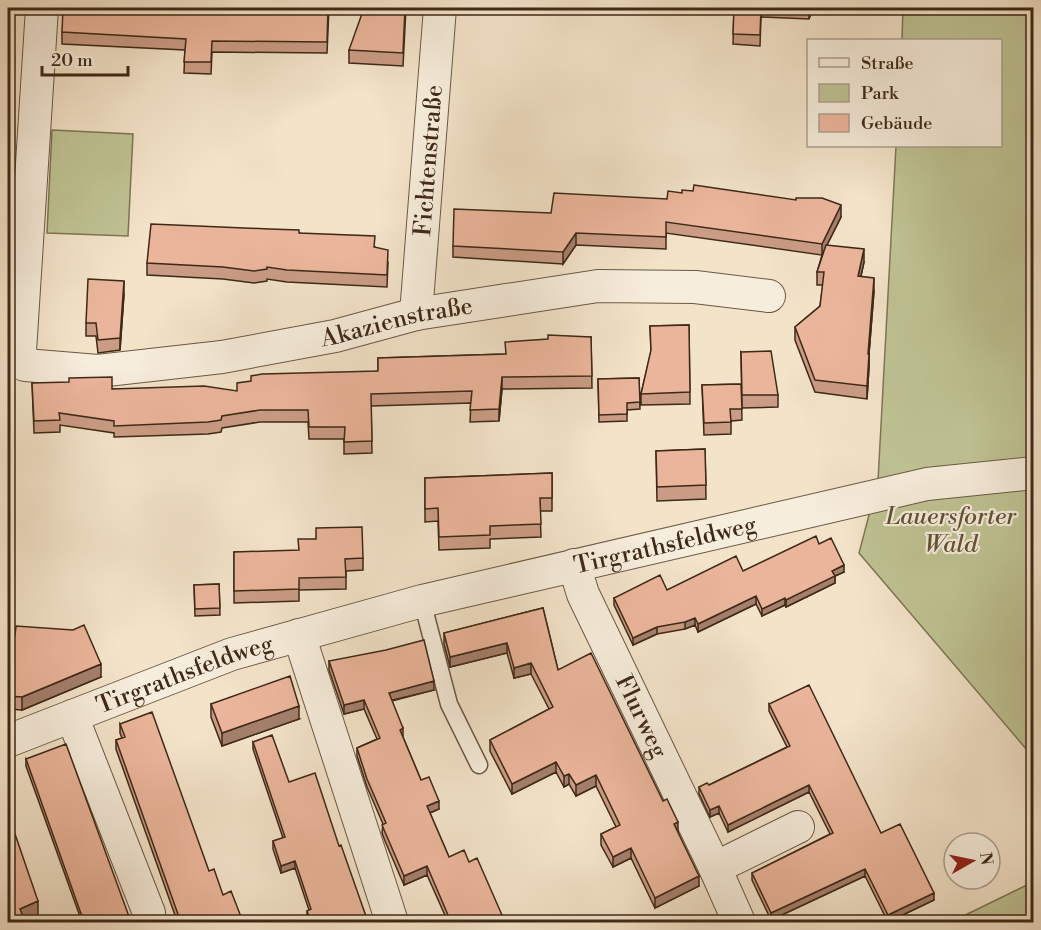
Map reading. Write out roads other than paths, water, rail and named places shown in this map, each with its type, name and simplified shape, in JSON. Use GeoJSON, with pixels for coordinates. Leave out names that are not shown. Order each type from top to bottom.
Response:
{"type":"FeatureCollection","features":[{"type":"Feature","properties":{"kind":"street","name":"Akazienstraße"},"geometry":{"type":"LineString","coordinates":[[42,8],[20,351],[26,365],[98,371],[222,357],[335,336],[416,314],[598,286],[694,287],[769,296]]}},
{"type":"Feature","properties":{"kind":"street","name":"Fichtenstraße"},"geometry":{"type":"LineString","coordinates":[[416,314],[440,8]]}},
{"type":"Feature","properties":{"kind":"street","name":"Tirgrathsfeldweg"},"geometry":{"type":"LineString","coordinates":[[8,741],[232,654],[422,602],[927,484],[1034,473]]}},
{"type":"Feature","properties":{"kind":"street","name":"Flurweg"},"geometry":{"type":"LineString","coordinates":[[574,565],[583,594],[739,922]]}},
{"type":"Feature","properties":{"kind":"street","name":"Tirgrathsfeldweg"},"geometry":{"type":"LineString","coordinates":[[299,635],[392,922]]}},
{"type":"Feature","properties":{"kind":"street","name":"Tirgrathsfeldweg"},"geometry":{"type":"LineString","coordinates":[[72,716],[149,913]]}},
{"type":"Feature","properties":{"kind":"street"},"geometry":{"type":"LineString","coordinates":[[715,868],[798,827]]}},
{"type":"Feature","properties":{"kind":"lane"},"geometry":{"type":"LineString","coordinates":[[422,602],[449,704],[479,765]]}},
{"type":"Feature","properties":{"kind":"park label","name":"Lauersforter Wald"},"geometry":{"type":"Point","coordinates":[951,530]}}]}
